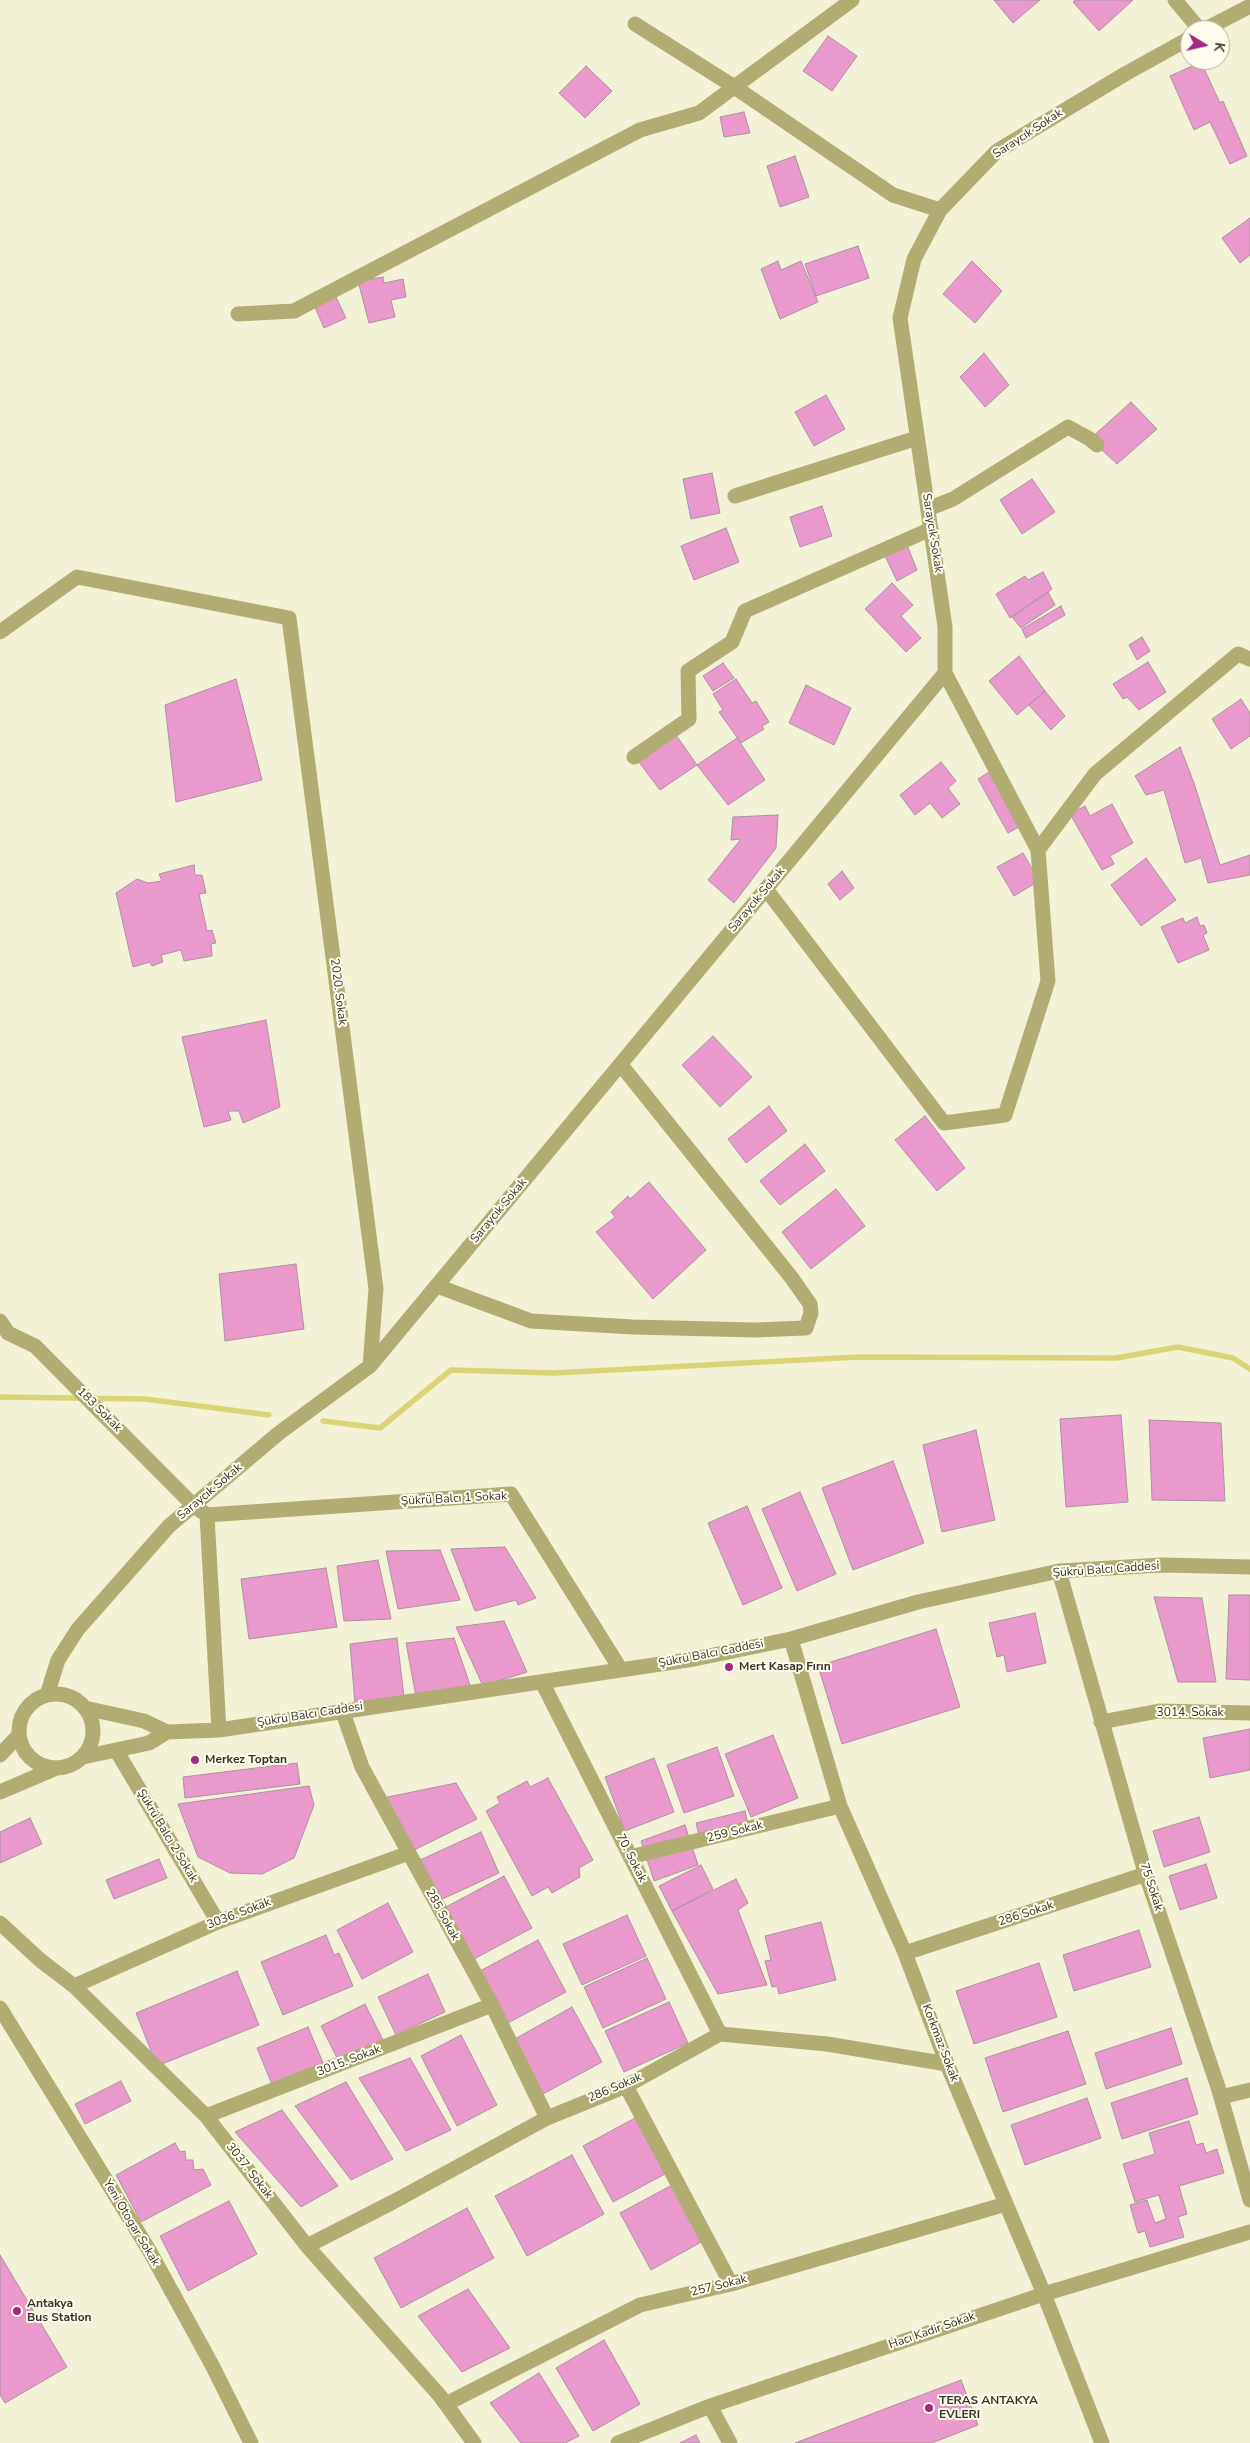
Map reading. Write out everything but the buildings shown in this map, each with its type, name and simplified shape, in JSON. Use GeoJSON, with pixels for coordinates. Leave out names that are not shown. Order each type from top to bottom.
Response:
{"type":"FeatureCollection","features":[{"type":"Feature","properties":{"kind":"street"},"geometry":{"type":"LineString","coordinates":[[238,314],[294,311],[640,130],[699,114],[733,86],[852,0]]}},
{"type":"Feature","properties":{"kind":"street"},"geometry":{"type":"LineString","coordinates":[[1176,0],[1192,20]]}},
{"type":"Feature","properties":{"kind":"street"},"geometry":{"type":"LineString","coordinates":[[1223,20],[1250,6]]}},
{"type":"Feature","properties":{"kind":"street"},"geometry":{"type":"LineString","coordinates":[[635,24],[733,86],[893,195],[940,210]]}},
{"type":"Feature","properties":{"kind":"street","name":"Saraycık Sokak"},"geometry":{"type":"LineString","coordinates":[[47,1694],[58,1660],[78,1629],[169,1526],[279,1433],[370,1366],[621,1065],[944,672],[945,627],[900,318],[914,259],[940,210],[997,151],[1125,74],[1180,44]]}},
{"type":"Feature","properties":{"kind":"street"},"geometry":{"type":"LineString","coordinates":[[928,509],[953,499],[1068,427],[1097,445]]}},
{"type":"Feature","properties":{"kind":"street"},"geometry":{"type":"LineString","coordinates":[[735,496],[917,438]]}},
{"type":"Feature","properties":{"kind":"street"},"geometry":{"type":"LineString","coordinates":[[634,757],[689,719],[688,671],[732,642],[745,611],[931,529]]}},
{"type":"Feature","properties":{"kind":"street","name":"2020. Sokak"},"geometry":{"type":"LineString","coordinates":[[0,632],[77,577],[289,618],[376,1289],[370,1366]]}},
{"type":"Feature","properties":{"kind":"street"},"geometry":{"type":"LineString","coordinates":[[1038,850],[1095,774],[1238,654],[1250,659]]}},
{"type":"Feature","properties":{"kind":"street"},"geometry":{"type":"LineString","coordinates":[[766,889],[944,1123],[1005,1115],[1048,981],[1038,850],[944,672]]}},
{"type":"Feature","properties":{"kind":"street"},"geometry":{"type":"LineString","coordinates":[[437,1286],[531,1321],[633,1327],[755,1330],[806,1328],[810,1322],[810,1304],[791,1277],[621,1065]]}},
{"type":"Feature","properties":{"kind":"street","name":"183 Sokak"},"geometry":{"type":"LineString","coordinates":[[3,1329],[35,1346],[194,1506]]}},
{"type":"Feature","properties":{"kind":"street","name":"Şükrü Balcı 1 Sokak"},"geometry":{"type":"LineString","coordinates":[[207,1515],[511,1494],[621,1670]]}},
{"type":"Feature","properties":{"kind":"street"},"geometry":{"type":"LineString","coordinates":[[194,1506],[207,1515],[218,1730]]}},
{"type":"Feature","properties":{"kind":"street","name":"Şükrü Balcı Caddesi"},"geometry":{"type":"LineString","coordinates":[[85,1708],[144,1721],[167,1732],[218,1730],[694,1659],[790,1638],[918,1602],[1059,1571],[1162,1565],[1250,1567]]}},
{"type":"Feature","properties":{"kind":"street","name":"75 Sokak"},"geometry":{"type":"LineString","coordinates":[[1059,1571],[1146,1874],[1221,2098],[1250,2200]]}},
{"type":"Feature","properties":{"kind":"street","name":"Korkmaz Sokak"},"geometry":{"type":"LineString","coordinates":[[790,1638],[840,1806],[905,1953],[947,2064],[1044,2294],[1102,2443]]}},
{"type":"Feature","properties":{"kind":"street","name":"70. Sokak"},"geometry":{"type":"LineString","coordinates":[[542,1682],[720,2034]]}},
{"type":"Feature","properties":{"kind":"street"},"geometry":{"type":"LineString","coordinates":[[0,1792],[54,1769],[70,1766],[83,1757],[89,1748],[93,1727],[85,1708],[68,1696],[47,1694],[29,1705],[19,1724],[19,1735],[21,1745],[34,1762],[54,1769]]}},
{"type":"Feature","properties":{"kind":"street","name":"285 Sokak"},"geometry":{"type":"LineString","coordinates":[[342,1710],[362,1767],[492,2005],[547,2118]]}},
{"type":"Feature","properties":{"kind":"street","name":"3014. Sokak"},"geometry":{"type":"LineString","coordinates":[[1101,1722],[1159,1711],[1250,1713]]}},
{"type":"Feature","properties":{"kind":"street","name":"Şükrü Balcı Caddesi"},"geometry":{"type":"LineString","coordinates":[[83,1757],[149,1744],[167,1732]]}},
{"type":"Feature","properties":{"kind":"street"},"geometry":{"type":"LineString","coordinates":[[0,1754],[19,1735]]}},
{"type":"Feature","properties":{"kind":"street","name":"Şükrü Balcı 2 Sokak"},"geometry":{"type":"LineString","coordinates":[[116,1750],[218,1922]]}},
{"type":"Feature","properties":{"kind":"street","name":"259 Sokak"},"geometry":{"type":"LineString","coordinates":[[630,1857],[840,1806]]}},
{"type":"Feature","properties":{"kind":"street","name":"3036. Sokak"},"geometry":{"type":"LineString","coordinates":[[74,1986],[218,1922],[409,1853]]}},
{"type":"Feature","properties":{"kind":"street","name":"286 Sokak"},"geometry":{"type":"LineString","coordinates":[[905,1953],[1146,1874]]}},
{"type":"Feature","properties":{"kind":"street","name":"3037. Sokak"},"geometry":{"type":"LineString","coordinates":[[0,1923],[40,1960],[74,1986],[206,2116],[307,2246],[446,2404],[474,2443]]}},
{"type":"Feature","properties":{"kind":"street","name":"3015. Sokak"},"geometry":{"type":"LineString","coordinates":[[206,2116],[492,2005]]}},
{"type":"Feature","properties":{"kind":"street","name":"Yeni Otogar Sokak"},"geometry":{"type":"LineString","coordinates":[[0,2008],[149,2250],[212,2365],[251,2443]]}},
{"type":"Feature","properties":{"kind":"street"},"geometry":{"type":"LineString","coordinates":[[720,2034],[827,2044],[947,2064]]}},
{"type":"Feature","properties":{"kind":"street","name":"286 Sokak"},"geometry":{"type":"LineString","coordinates":[[307,2246],[393,2202],[547,2118],[626,2086],[720,2034]]}},
{"type":"Feature","properties":{"kind":"street"},"geometry":{"type":"LineString","coordinates":[[626,2086],[731,2284]]}},
{"type":"Feature","properties":{"kind":"street"},"geometry":{"type":"LineString","coordinates":[[1221,2098],[1250,2090]]}},
{"type":"Feature","properties":{"kind":"street","name":"257 Sokak"},"geometry":{"type":"LineString","coordinates":[[446,2404],[640,2305],[731,2284],[1006,2204]]}},
{"type":"Feature","properties":{"kind":"street","name":"Hacı Kadir Sokak"},"geometry":{"type":"LineString","coordinates":[[618,2443],[710,2406],[1044,2294],[1250,2232]]}},
{"type":"Feature","properties":{"kind":"street"},"geometry":{"type":"LineString","coordinates":[[710,2406],[730,2443]]}},
{"type":"Feature","properties":{"kind":"waterway"},"geometry":{"type":"LineString","coordinates":[[323,1421],[380,1428],[451,1370],[554,1373],[858,1357],[1116,1358],[1178,1347],[1233,1358],[1250,1369]]}},
{"type":"Feature","properties":{"kind":"waterway"},"geometry":{"type":"LineString","coordinates":[[0,1397],[145,1399],[269,1415]]}},
{"type":"Feature","properties":{"kind":"place","name":"Mert Kasap Fırın"},"geometry":{"type":"Point","coordinates":[729,1667]}},
{"type":"Feature","properties":{"kind":"place","name":"Merkez Toptan"},"geometry":{"type":"Point","coordinates":[195,1760]}},
{"type":"Feature","properties":{"kind":"place","name":"Antakya Bus Station"},"geometry":{"type":"Point","coordinates":[17,2311]}},
{"type":"Feature","properties":{"kind":"place","name":"TERAS ANTAKYA EVLERI"},"geometry":{"type":"Point","coordinates":[929,2408]}}]}
